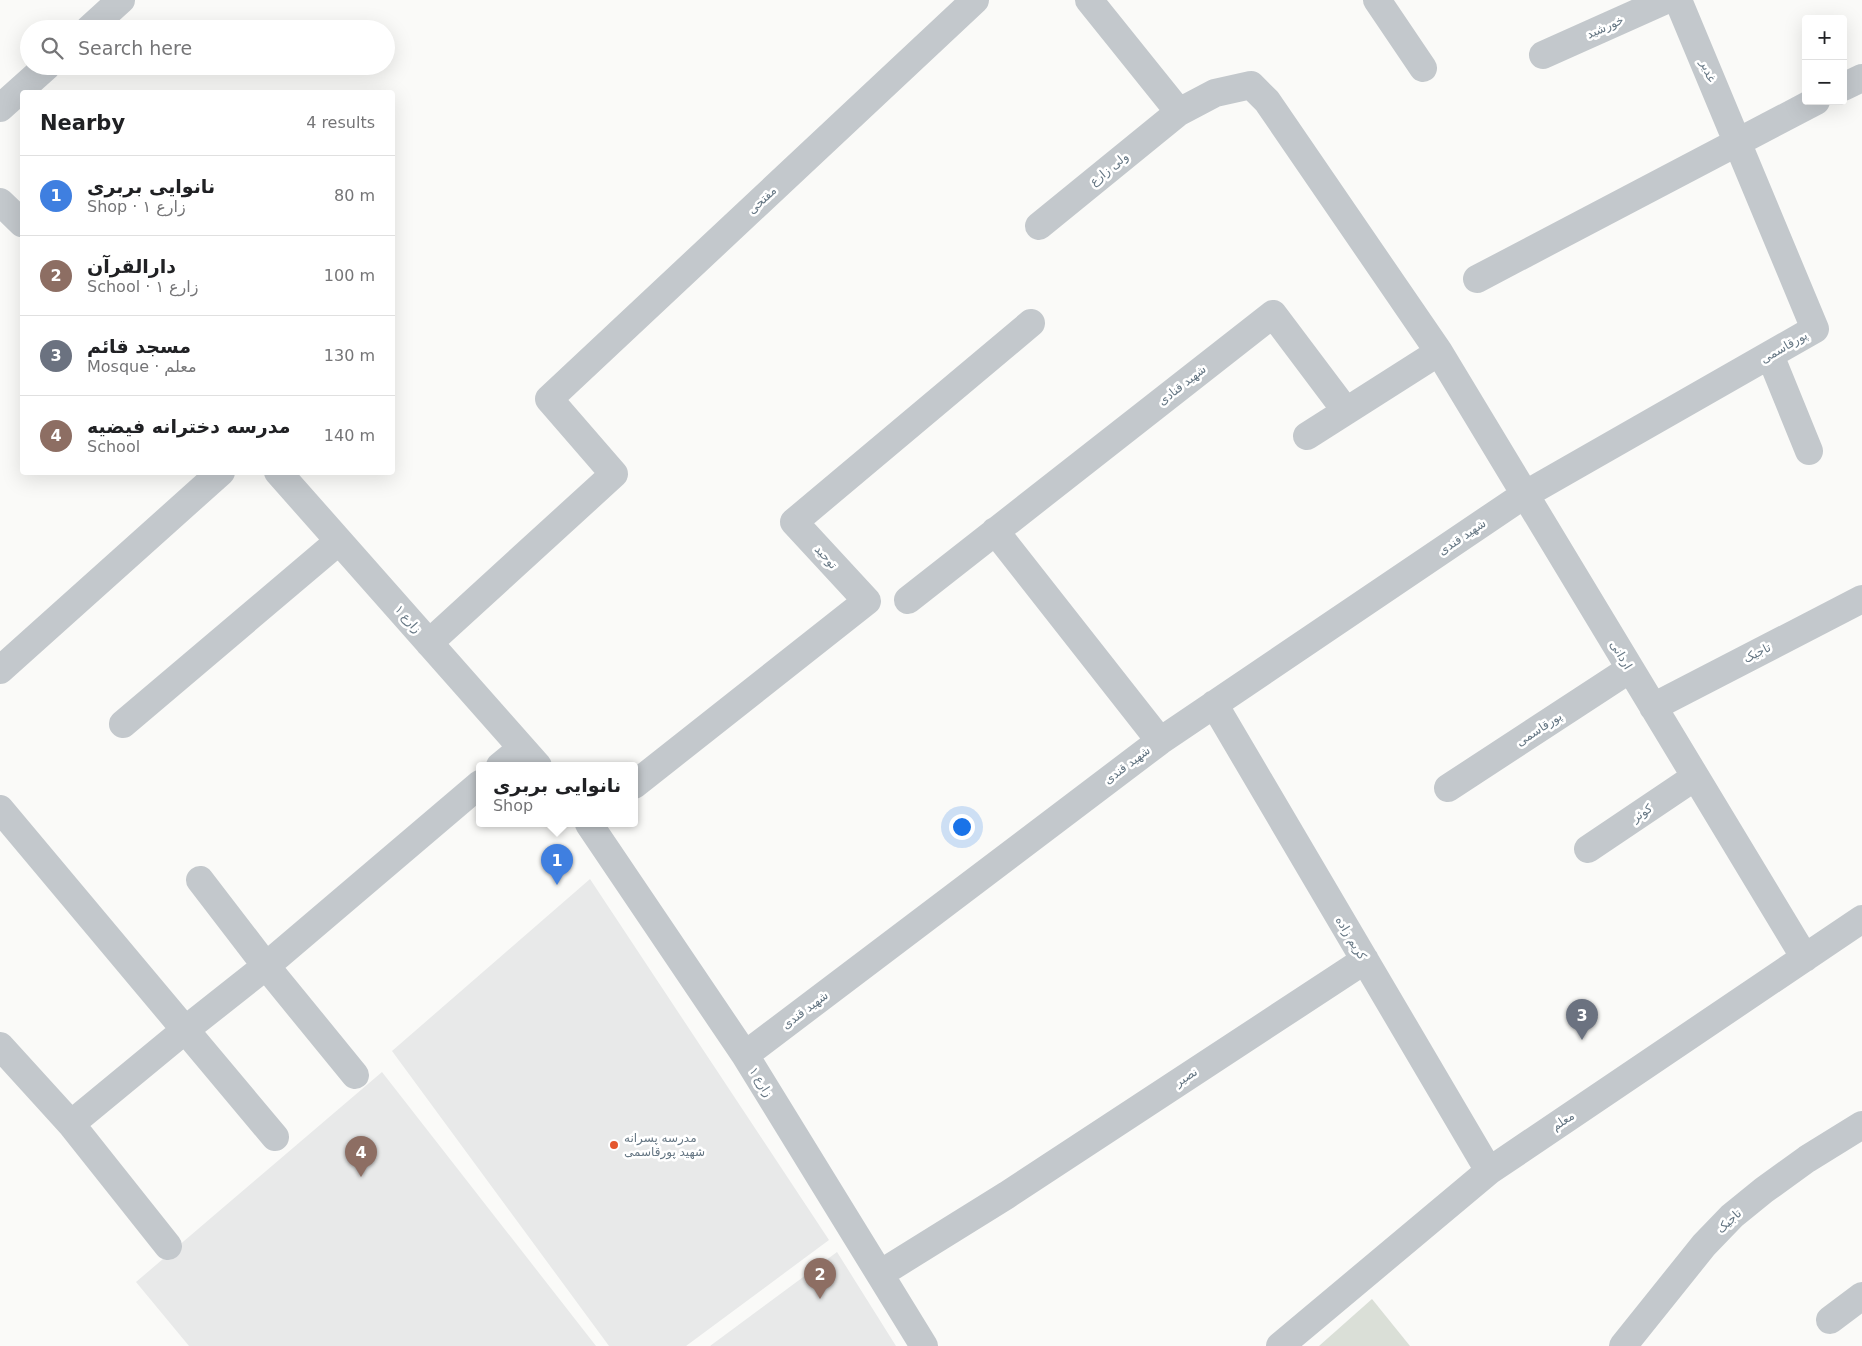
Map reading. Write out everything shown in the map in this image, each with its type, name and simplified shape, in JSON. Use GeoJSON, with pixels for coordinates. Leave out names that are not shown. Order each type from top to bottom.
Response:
{"type":"FeatureCollection","features":[{"type":"Feature","properties":{"kind":"street"},"geometry":{"type":"LineString","coordinates":[[99,20],[121,0]]}},
{"type":"Feature","properties":{"kind":"street","name":"مفتحی"},"geometry":{"type":"LineString","coordinates":[[429,643],[614,474],[549,400],[975,0]]}},
{"type":"Feature","properties":{"kind":"street"},"geometry":{"type":"LineString","coordinates":[[1089,0],[1179,112]]}},
{"type":"Feature","properties":{"kind":"street"},"geometry":{"type":"LineString","coordinates":[[1377,0],[1423,68]]}},
{"type":"Feature","properties":{"kind":"street","name":"خورشید"},"geometry":{"type":"LineString","coordinates":[[1544,55],[1666,0]]}},
{"type":"Feature","properties":{"kind":"street","name":"غدیر"},"geometry":{"type":"LineString","coordinates":[[1678,0],[1737,141]]}},
{"type":"Feature","properties":{"kind":"street"},"geometry":{"type":"LineString","coordinates":[[20,90],[37,75]]}},
{"type":"Feature","properties":{"kind":"street"},"geometry":{"type":"LineString","coordinates":[[1847,85],[1862,78]]}},
{"type":"Feature","properties":{"kind":"street","name":"ولی زارع"},"geometry":{"type":"LineString","coordinates":[[1039,226],[1179,112],[1215,93],[1250,85],[1267,101],[1439,352]]}},
{"type":"Feature","properties":{"kind":"street"},"geometry":{"type":"LineString","coordinates":[[0,108],[20,90]]}},
{"type":"Feature","properties":{"kind":"street"},"geometry":{"type":"LineString","coordinates":[[1478,279],[1808,105]]}},
{"type":"Feature","properties":{"kind":"street","name":"پورقاسمی"},"geometry":{"type":"LineString","coordinates":[[1524,495],[1815,329],[1737,141]]}},
{"type":"Feature","properties":{"kind":"street"},"geometry":{"type":"LineString","coordinates":[[0,202],[20,221]]}},
{"type":"Feature","properties":{"kind":"street","name":"شهید قنادی"},"geometry":{"type":"LineString","coordinates":[[908,600],[1272,314],[1346,411]]}},
{"type":"Feature","properties":{"kind":"street","name":"توحید"},"geometry":{"type":"LineString","coordinates":[[638,782],[867,601],[794,522],[1031,323]]}},
{"type":"Feature","properties":{"kind":"street"},"geometry":{"type":"LineString","coordinates":[[1307,436],[1439,352]]}},
{"type":"Feature","properties":{"kind":"street","name":"اردانی"},"geometry":{"type":"LineString","coordinates":[[1439,352],[1805,958]]}},
{"type":"Feature","properties":{"kind":"street"},"geometry":{"type":"LineString","coordinates":[[1770,355],[1809,451]]}},
{"type":"Feature","properties":{"kind":"street"},"geometry":{"type":"LineString","coordinates":[[0,670],[218,475]]}},
{"type":"Feature","properties":{"kind":"street","name":"زارع ۱"},"geometry":{"type":"LineString","coordinates":[[281,475],[530,757]]}},
{"type":"Feature","properties":{"kind":"street","name":"شهید قندی"},"geometry":{"type":"LineString","coordinates":[[745,1055],[1160,741],[1524,495]]}},
{"type":"Feature","properties":{"kind":"street"},"geometry":{"type":"LineString","coordinates":[[995,531],[1160,741]]}},
{"type":"Feature","properties":{"kind":"street"},"geometry":{"type":"LineString","coordinates":[[123,724],[339,541]]}},
{"type":"Feature","properties":{"kind":"street","name":"تاجیک"},"geometry":{"type":"LineString","coordinates":[[1653,707],[1862,599]]}},
{"type":"Feature","properties":{"kind":"street","name":"پورقاسمی"},"geometry":{"type":"LineString","coordinates":[[1448,788],[1630,669]]}},
{"type":"Feature","properties":{"kind":"street","name":"کریم زاده"},"geometry":{"type":"LineString","coordinates":[[1214,704],[1489,1171]]}},
{"type":"Feature","properties":{"kind":"street"},"geometry":{"type":"LineString","coordinates":[[513,762],[530,757]]}},
{"type":"Feature","properties":{"kind":"street","name":"کوثر"},"geometry":{"type":"LineString","coordinates":[[1588,850],[1695,776]]}},
{"type":"Feature","properties":{"kind":"street"},"geometry":{"type":"LineString","coordinates":[[71,1124],[266,966],[476,787]]}},
{"type":"Feature","properties":{"kind":"street"},"geometry":{"type":"LineString","coordinates":[[0,809],[275,1137]]}},
{"type":"Feature","properties":{"kind":"street","name":"زارع ۱"},"geometry":{"type":"LineString","coordinates":[[591,827],[745,1055],[924,1346]]}},
{"type":"Feature","properties":{"kind":"street"},"geometry":{"type":"LineString","coordinates":[[200,880],[266,966],[355,1075]]}},
{"type":"Feature","properties":{"kind":"street","name":"معلم"},"geometry":{"type":"LineString","coordinates":[[1280,1346],[1489,1171],[1862,919]]}},
{"type":"Feature","properties":{"kind":"street","name":"نصیر"},"geometry":{"type":"LineString","coordinates":[[880,1274],[1007,1194],[1365,960]]}},
{"type":"Feature","properties":{"kind":"street"},"geometry":{"type":"LineString","coordinates":[[0,1046],[71,1124],[168,1246]]}},
{"type":"Feature","properties":{"kind":"street","name":"تاجیک"},"geometry":{"type":"LineString","coordinates":[[1622,1346],[1704,1244],[1732,1216],[1807,1159],[1862,1125]]}},
{"type":"Feature","properties":{"kind":"street"},"geometry":{"type":"LineString","coordinates":[[1830,1320],[1862,1296]]}},
{"type":"Feature","properties":{"kind":"shaded area","name":"مدرسه پسرانه شهید پورقاسمی"},"geometry":{"type":"Polygon","coordinates":[[[590,879],[829,1240],[686,1346],[609,1346],[392,1051],[590,879]]]}},
{"type":"Feature","properties":{"kind":"shaded area"},"geometry":{"type":"Polygon","coordinates":[[[382,1072],[596,1346],[189,1346],[136,1282],[382,1072]]]}},
{"type":"Feature","properties":{"kind":"shaded area"},"geometry":{"type":"Polygon","coordinates":[[[837,1252],[896,1346],[710,1346],[837,1252]]]}},
{"type":"Feature","properties":{"kind":"shaded area"},"geometry":{"type":"Polygon","coordinates":[[[1372,1299],[1410,1346],[1319,1346],[1372,1299]]]}},
{"type":"Feature","properties":{"kind":"place","name":"نانوایی بربری"},"geometry":{"type":"Point","coordinates":[557,885]}},
{"type":"Feature","properties":{"kind":"place","name":"مسجد قائم"},"geometry":{"type":"Point","coordinates":[1582,1040]}},
{"type":"Feature","properties":{"kind":"place","name":"مدرسه پسرانه شهید پورقاسمی"},"geometry":{"type":"Point","coordinates":[614,1145]}},
{"type":"Feature","properties":{"kind":"place","name":"مدرسه دخترانه فیضیه"},"geometry":{"type":"Point","coordinates":[361,1177]}},
{"type":"Feature","properties":{"kind":"place","name":"دارالقرآن"},"geometry":{"type":"Point","coordinates":[820,1299]}}]}
